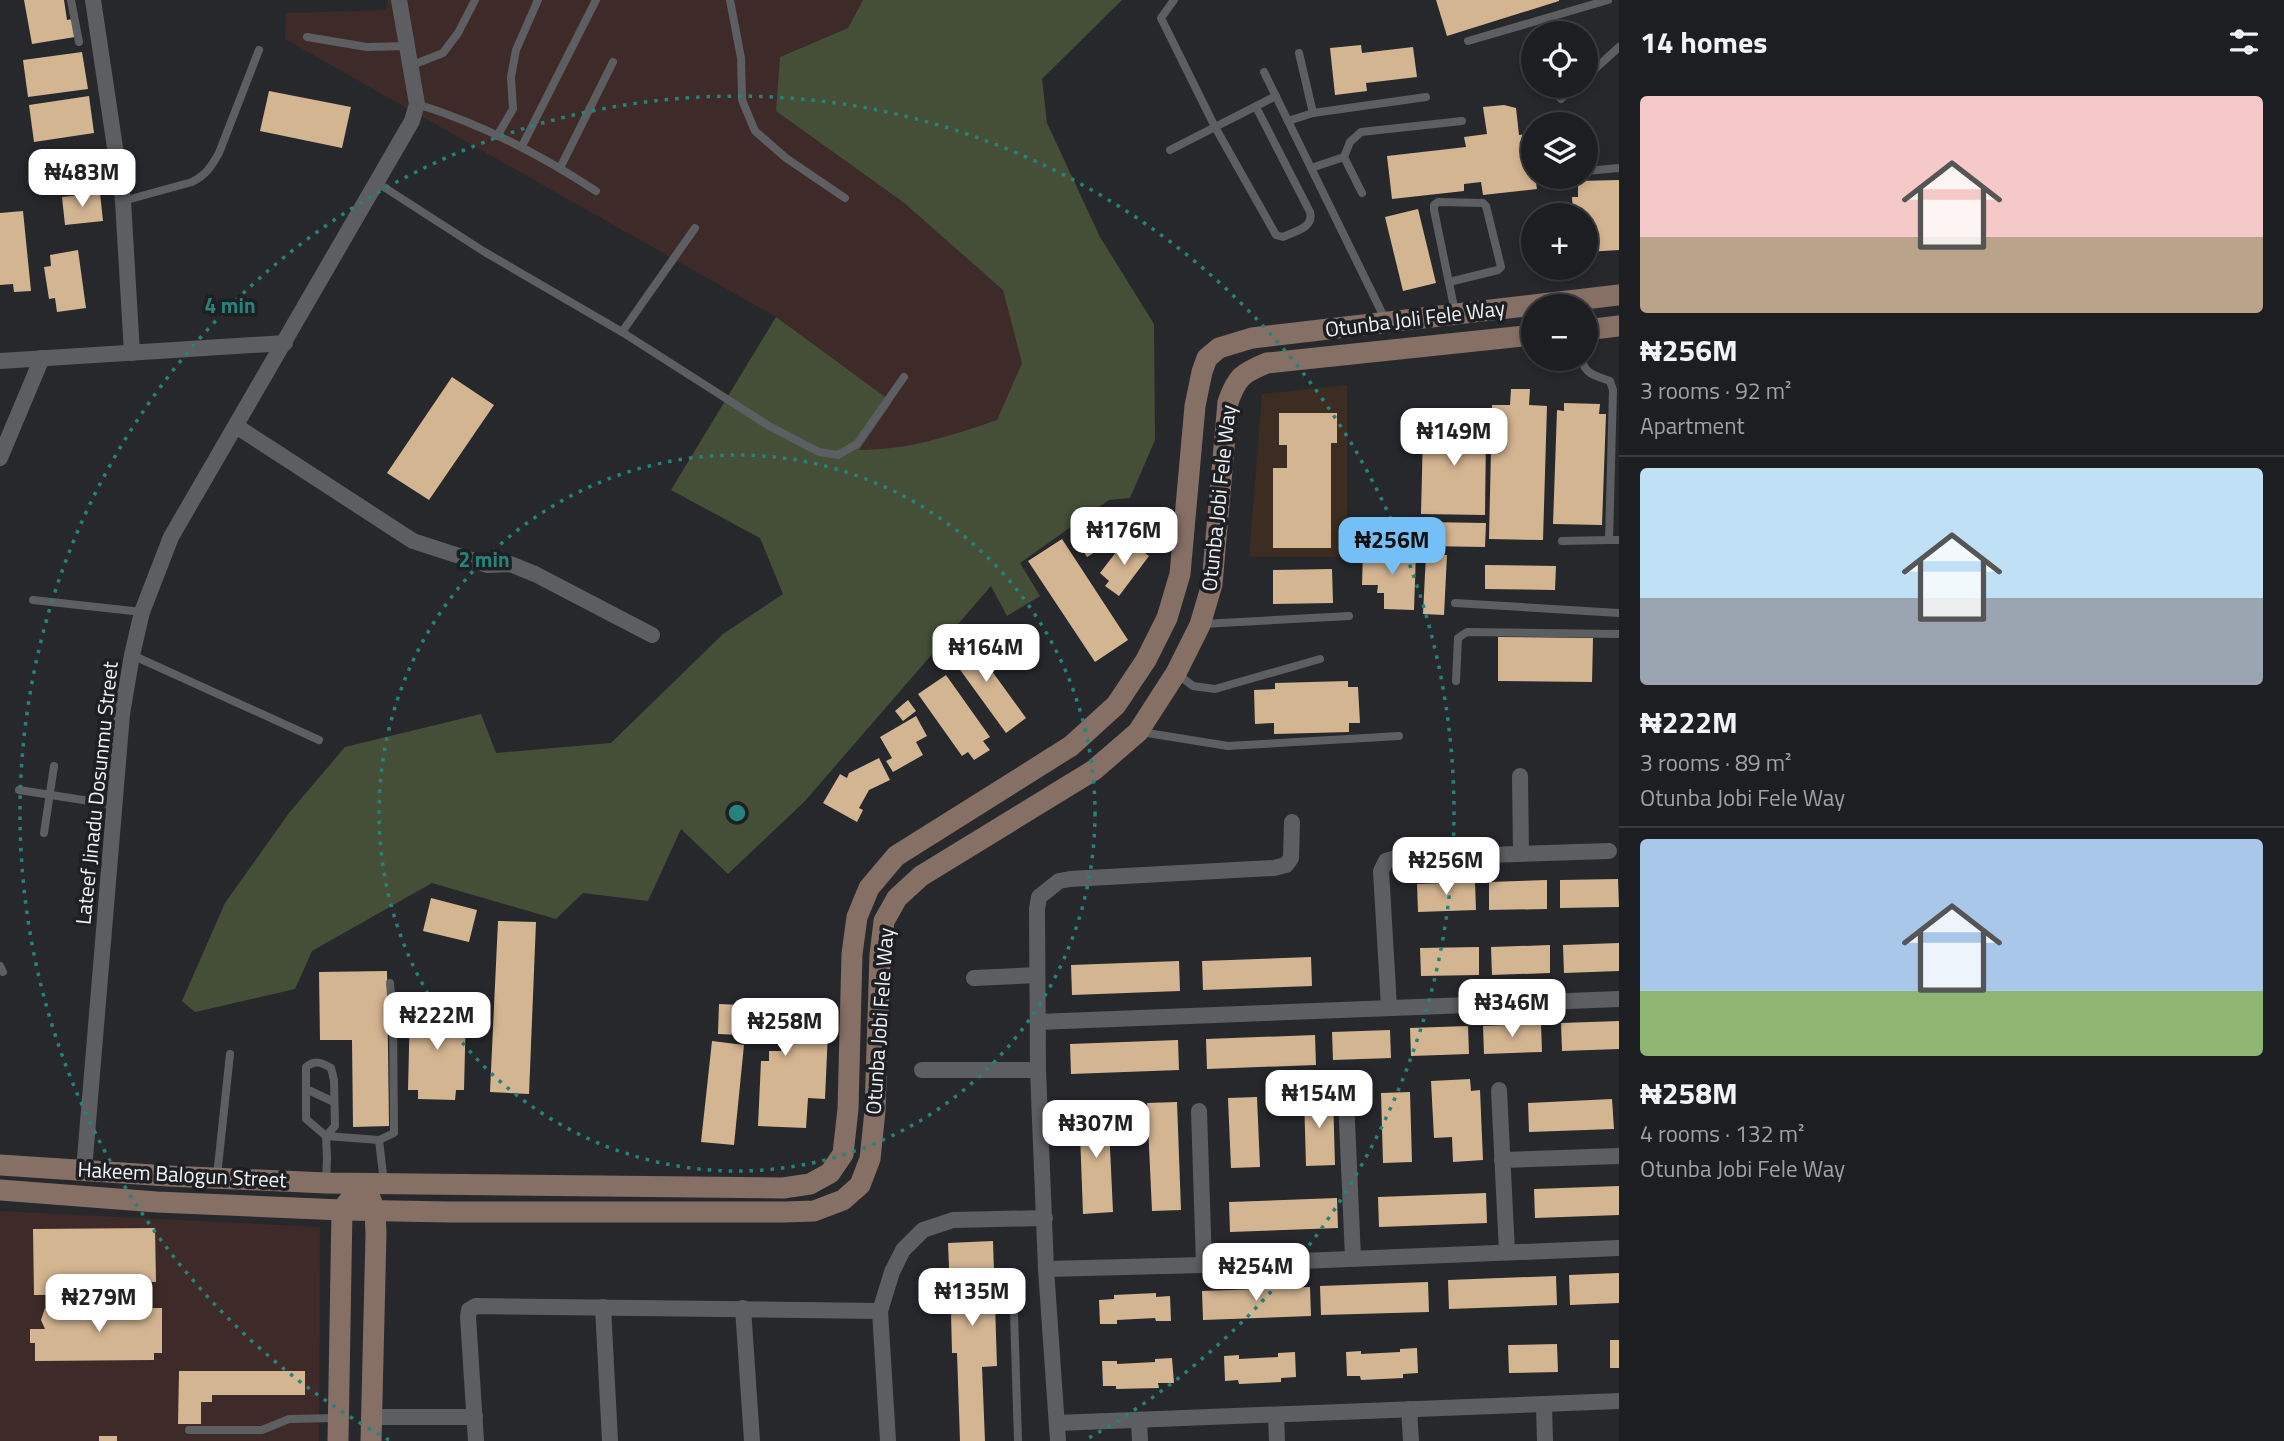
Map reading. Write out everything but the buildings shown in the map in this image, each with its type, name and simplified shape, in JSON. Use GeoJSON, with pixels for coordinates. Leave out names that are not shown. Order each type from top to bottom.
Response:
{"type":"FeatureCollection","features":[{"type":"Feature","properties":{"kind":"street"},"geometry":{"type":"LineString","coordinates":[[93,0],[123,201],[132,353]]}},
{"type":"Feature","properties":{"kind":"street"},"geometry":{"type":"LineString","coordinates":[[399,0],[417,104]]}},
{"type":"Feature","properties":{"kind":"street","name":"Lateef Jinadu Dosunmu Street"},"geometry":{"type":"LineString","coordinates":[[84,1170],[122,713],[142,611],[172,537],[412,121],[417,104]]}},
{"type":"Feature","properties":{"kind":"street","name":"Otunba Joli Fele Way"},"geometry":{"type":"LineString","coordinates":[[1252,338],[1619,295]]}},
{"type":"Feature","properties":{"kind":"street"},"geometry":{"type":"LineString","coordinates":[[1461,314],[1473,342]]}},
{"type":"Feature","properties":{"kind":"street"},"geometry":{"type":"LineString","coordinates":[[1598,329],[1619,326]]}},
{"type":"Feature","properties":{"kind":"street","name":"Otunba Joli Fele Way"},"geometry":{"type":"LineString","coordinates":[[1267,363],[1521,336]]}},
{"type":"Feature","properties":{"kind":"street","name":"Otunba Jobi Fele Way"},"geometry":{"type":"LineString","coordinates":[[374,1183],[783,1188],[810,1184],[830,1173],[843,1154],[848,1109],[852,954],[857,917],[869,888],[896,856],[1071,746],[1116,705],[1146,660],[1167,618],[1180,574],[1194,419],[1207,358],[1219,348],[1252,338]]}},
{"type":"Feature","properties":{"kind":"street"},"geometry":{"type":"LineString","coordinates":[[0,360],[285,343]]}},
{"type":"Feature","properties":{"kind":"street"},"geometry":{"type":"LineString","coordinates":[[0,458],[42,358]]}},
{"type":"Feature","properties":{"kind":"street","name":"Otunba Jobi Fele Way"},"geometry":{"type":"LineString","coordinates":[[342,1210],[814,1211],[842,1200],[860,1185],[870,1159],[875,1111],[880,955],[884,921],[897,898],[921,876],[1094,770],[1138,732],[1176,673],[1200,625],[1212,584],[1227,402],[1235,383],[1246,372],[1267,363]]}},
{"type":"Feature","properties":{"kind":"street"},"geometry":{"type":"LineString","coordinates":[[236,426],[413,541],[487,565],[510,564],[535,574],[652,635]]}},
{"type":"Feature","properties":{"kind":"street"},"geometry":{"type":"LineString","coordinates":[[1520,776],[1521,853]]}},
{"type":"Feature","properties":{"kind":"street"},"geometry":{"type":"LineString","coordinates":[[1058,1441],[1046,1269],[1038,1070],[1039,897],[1059,881],[1274,868],[1286,865],[1292,858],[1292,822]]}},
{"type":"Feature","properties":{"kind":"street"},"geometry":{"type":"LineString","coordinates":[[1390,1007],[1381,871],[1386,861],[1396,858],[1609,851]]}},
{"type":"Feature","properties":{"kind":"street"},"geometry":{"type":"LineString","coordinates":[[974,978],[1037,975]]}},
{"type":"Feature","properties":{"kind":"street"},"geometry":{"type":"LineString","coordinates":[[1038,1022],[1619,999]]}},
{"type":"Feature","properties":{"kind":"street"},"geometry":{"type":"LineString","coordinates":[[851,1013],[879,1013]]}},
{"type":"Feature","properties":{"kind":"street"},"geometry":{"type":"LineString","coordinates":[[922,1070],[1038,1070]]}},
{"type":"Feature","properties":{"kind":"street"},"geometry":{"type":"LineString","coordinates":[[1499,1090],[1507,1252]]}},
{"type":"Feature","properties":{"kind":"street"},"geometry":{"type":"LineString","coordinates":[[1346,1099],[1353,1258]]}},
{"type":"Feature","properties":{"kind":"street"},"geometry":{"type":"LineString","coordinates":[[1199,1111],[1204,1265]]}},
{"type":"Feature","properties":{"kind":"street"},"geometry":{"type":"LineString","coordinates":[[1502,1160],[1619,1156]]}},
{"type":"Feature","properties":{"kind":"street","name":"Hakeem Balogun Street"},"geometry":{"type":"LineString","coordinates":[[0,1165],[217,1178],[374,1183]]}},
{"type":"Feature","properties":{"kind":"street"},"geometry":{"type":"LineString","coordinates":[[338,1441],[342,1210],[374,1183]]}},
{"type":"Feature","properties":{"kind":"street"},"geometry":{"type":"LineString","coordinates":[[371,1441],[374,1183]]}},
{"type":"Feature","properties":{"kind":"street","name":"Hakeem Balogun Street"},"geometry":{"type":"LineString","coordinates":[[0,1190],[157,1202],[342,1210]]}},
{"type":"Feature","properties":{"kind":"street"},"geometry":{"type":"LineString","coordinates":[[888,1441],[880,1311],[892,1272],[903,1250],[923,1230],[953,1220],[1045,1218]]}},
{"type":"Feature","properties":{"kind":"street"},"geometry":{"type":"LineString","coordinates":[[1046,1269],[1619,1248]]}},
{"type":"Feature","properties":{"kind":"street"},"geometry":{"type":"LineString","coordinates":[[476,1441],[469,1310],[475,1306],[880,1311]]}},
{"type":"Feature","properties":{"kind":"street"},"geometry":{"type":"LineString","coordinates":[[603,1307],[610,1441]]}},
{"type":"Feature","properties":{"kind":"street"},"geometry":{"type":"LineString","coordinates":[[743,1308],[752,1441]]}},
{"type":"Feature","properties":{"kind":"street"},"geometry":{"type":"LineString","coordinates":[[339,1319],[374,1319]]}},
{"type":"Feature","properties":{"kind":"street"},"geometry":{"type":"LineString","coordinates":[[1057,1423],[1619,1401]]}},
{"type":"Feature","properties":{"kind":"street"},"geometry":{"type":"LineString","coordinates":[[1544,1405],[1545,1441]]}},
{"type":"Feature","properties":{"kind":"street"},"geometry":{"type":"LineString","coordinates":[[1409,1409],[1411,1441]]}},
{"type":"Feature","properties":{"kind":"street"},"geometry":{"type":"LineString","coordinates":[[1276,1415],[1277,1441]]}},
{"type":"Feature","properties":{"kind":"street"},"geometry":{"type":"LineString","coordinates":[[372,1417],[475,1417]]}},
{"type":"Feature","properties":{"kind":"street"},"geometry":{"type":"LineString","coordinates":[[1139,1421],[1140,1441]]}},
{"type":"Feature","properties":{"kind":"lane"},"geometry":{"type":"LineString","coordinates":[[71,0],[79,42]]}},
{"type":"Feature","properties":{"kind":"lane"},"geometry":{"type":"LineString","coordinates":[[410,66],[443,53],[458,33],[475,0]]}},
{"type":"Feature","properties":{"kind":"lane"},"geometry":{"type":"LineString","coordinates":[[497,136],[513,109],[511,77],[516,50],[538,0]]}},
{"type":"Feature","properties":{"kind":"lane"},"geometry":{"type":"LineString","coordinates":[[522,146],[596,0]]}},
{"type":"Feature","properties":{"kind":"lane"},"geometry":{"type":"LineString","coordinates":[[730,0],[741,58],[742,100],[755,131],[786,158],[845,198]]}},
{"type":"Feature","properties":{"kind":"lane"},"geometry":{"type":"LineString","coordinates":[[1174,0],[1161,18],[1215,127],[1276,235],[1283,237],[1310,225],[1312,219],[1255,107]]}},
{"type":"Feature","properties":{"kind":"lane"},"geometry":{"type":"LineString","coordinates":[[1468,41],[1608,0]]}},
{"type":"Feature","properties":{"kind":"lane"},"geometry":{"type":"LineString","coordinates":[[307,37],[367,47],[407,46]]}},
{"type":"Feature","properties":{"kind":"lane"},"geometry":{"type":"LineString","coordinates":[[1598,66],[1619,47]]}},
{"type":"Feature","properties":{"kind":"lane"},"geometry":{"type":"LineString","coordinates":[[123,201],[192,182],[210,169],[219,153],[259,50]]}},
{"type":"Feature","properties":{"kind":"lane"},"geometry":{"type":"LineString","coordinates":[[1299,53],[1313,113]]}},
{"type":"Feature","properties":{"kind":"lane"},"geometry":{"type":"LineString","coordinates":[[560,167],[613,62]]}},
{"type":"Feature","properties":{"kind":"lane"},"geometry":{"type":"LineString","coordinates":[[1264,72],[1387,323]]}},
{"type":"Feature","properties":{"kind":"lane"},"geometry":{"type":"LineString","coordinates":[[1170,150],[1276,96]]}},
{"type":"Feature","properties":{"kind":"lane"},"geometry":{"type":"LineString","coordinates":[[1288,121],[1313,113],[1426,97]]}},
{"type":"Feature","properties":{"kind":"lane"},"geometry":{"type":"LineString","coordinates":[[417,104],[448,114],[522,146],[596,191]]}},
{"type":"Feature","properties":{"kind":"lane"},"geometry":{"type":"LineString","coordinates":[[1311,168],[1344,157],[1350,142],[1362,132],[1462,121]]}},
{"type":"Feature","properties":{"kind":"lane"},"geometry":{"type":"LineString","coordinates":[[1344,157],[1363,192]]}},
{"type":"Feature","properties":{"kind":"lane"},"geometry":{"type":"LineString","coordinates":[[1598,170],[1619,168]]}},
{"type":"Feature","properties":{"kind":"lane"},"geometry":{"type":"LineString","coordinates":[[376,182],[484,251],[622,332],[769,426],[819,452],[838,454],[857,444],[904,377]]}},
{"type":"Feature","properties":{"kind":"lane"},"geometry":{"type":"LineString","coordinates":[[1449,282],[1501,267],[1483,203],[1437,202],[1434,205],[1449,282],[1461,314]]}},
{"type":"Feature","properties":{"kind":"lane"},"geometry":{"type":"LineString","coordinates":[[622,332],[695,228]]}},
{"type":"Feature","properties":{"kind":"lane"},"geometry":{"type":"LineString","coordinates":[[1586,371],[1610,381],[1613,390],[1609,540]]}},
{"type":"Feature","properties":{"kind":"lane"},"geometry":{"type":"LineString","coordinates":[[1562,541],[1619,540]]}},
{"type":"Feature","properties":{"kind":"lane"},"geometry":{"type":"LineString","coordinates":[[33,600],[142,611]]}},
{"type":"Feature","properties":{"kind":"lane"},"geometry":{"type":"LineString","coordinates":[[1455,603],[1619,613]]}},
{"type":"Feature","properties":{"kind":"lane"},"geometry":{"type":"LineString","coordinates":[[1200,625],[1349,616]]}},
{"type":"Feature","properties":{"kind":"lane"},"geometry":{"type":"LineString","coordinates":[[1456,681],[1458,638],[1467,632],[1619,634]]}},
{"type":"Feature","properties":{"kind":"lane"},"geometry":{"type":"LineString","coordinates":[[132,655],[318,740]]}},
{"type":"Feature","properties":{"kind":"lane"},"geometry":{"type":"LineString","coordinates":[[1176,673],[1193,686],[1215,688],[1320,659]]}},
{"type":"Feature","properties":{"kind":"lane"},"geometry":{"type":"LineString","coordinates":[[1138,732],[1228,746],[1399,736]]}},
{"type":"Feature","properties":{"kind":"lane"},"geometry":{"type":"LineString","coordinates":[[44,833],[54,766]]}},
{"type":"Feature","properties":{"kind":"lane"},"geometry":{"type":"LineString","coordinates":[[19,790],[115,805]]}},
{"type":"Feature","properties":{"kind":"lane"},"geometry":{"type":"LineString","coordinates":[[326,1182],[326,1136],[335,1126],[334,1080],[331,1068],[322,1062],[306,1067],[306,1119],[326,1136],[379,1140],[394,1132],[390,984]]}},
{"type":"Feature","properties":{"kind":"lane"},"geometry":{"type":"LineString","coordinates":[[217,1178],[230,1054]]}},
{"type":"Feature","properties":{"kind":"lane"},"geometry":{"type":"LineString","coordinates":[[306,1089],[334,1102]]}},
{"type":"Feature","properties":{"kind":"lane"},"geometry":{"type":"LineString","coordinates":[[374,1183],[379,1140]]}},
{"type":"Feature","properties":{"kind":"lane"},"geometry":{"type":"LineString","coordinates":[[1013,1280],[1018,1441]]}},
{"type":"Feature","properties":{"kind":"lane"},"geometry":{"type":"LineString","coordinates":[[189,1430],[262,1430],[289,1419],[338,1418]]}},
{"type":"Feature","properties":{"kind":"shaded area"},"geometry":{"type":"Polygon","coordinates":[[[388,0],[863,0],[848,28],[780,57],[903,202],[1003,290],[1022,363],[997,420],[927,443],[880,450],[858,450],[776,317],[285,39],[286,13],[386,10],[388,0]]]}},
{"type":"Feature","properties":{"kind":"shaded area"},"geometry":{"type":"Polygon","coordinates":[[[1347,385],[1347,557],[1249,557],[1262,394],[1347,385]]]}},
{"type":"Feature","properties":{"kind":"shaded area"},"geometry":{"type":"Polygon","coordinates":[[[0,1211],[320,1227],[319,1441],[0,1441],[0,1211]]]}},
{"type":"Feature","properties":{"kind":"green space"},"geometry":{"type":"Polygon","coordinates":[[[863,0],[1122,0],[1042,79],[1047,123],[1100,237],[1154,324],[1155,440],[1130,498],[1109,500],[1020,563],[1040,596],[1007,616],[991,586],[805,801],[728,874],[681,829],[648,901],[583,893],[556,919],[432,883],[312,951],[295,989],[195,1012],[182,1001],[225,903],[289,813],[345,747],[481,714],[496,753],[611,743],[723,634],[783,594],[760,538],[671,490],[776,317],[892,402],[859,450],[912,445],[997,420],[1022,363],[1003,290],[903,202],[776,111],[780,57],[848,28],[863,0]]]}}]}
